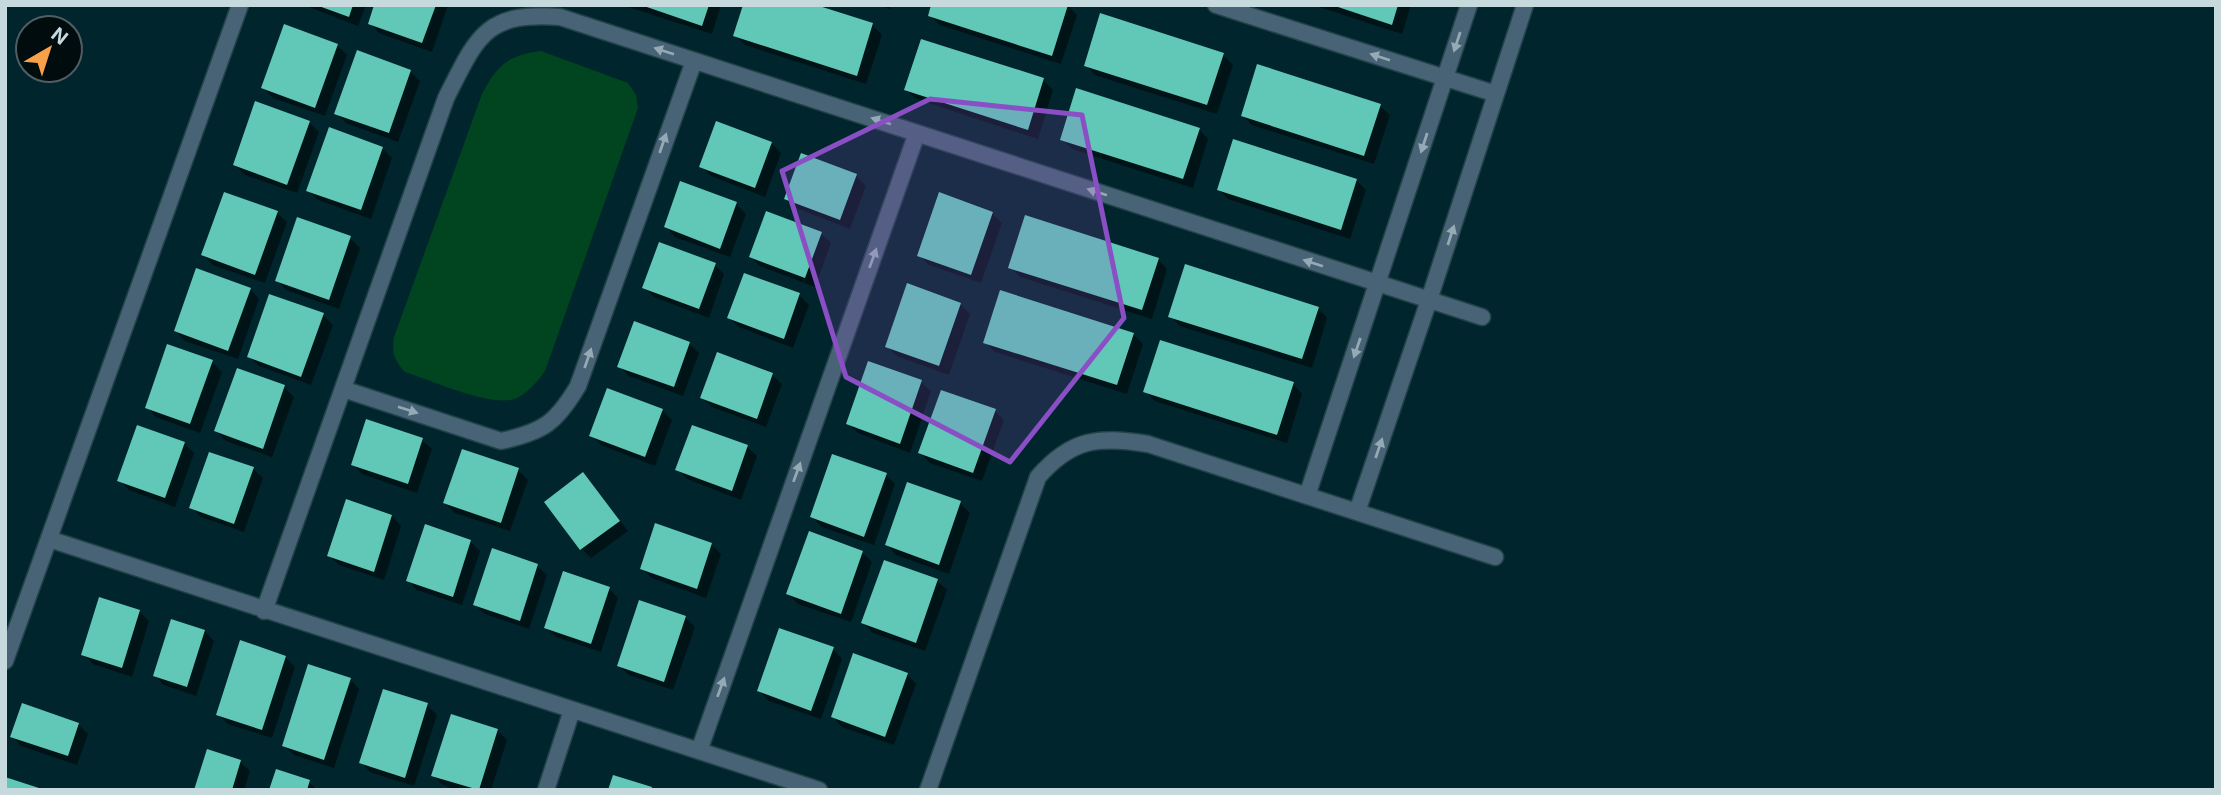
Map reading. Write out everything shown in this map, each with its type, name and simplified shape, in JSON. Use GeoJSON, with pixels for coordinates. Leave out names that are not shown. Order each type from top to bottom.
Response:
{"type":"FeatureCollection","features":[{"type":"Feature","properties":{"kind":"lane"},"geometry":{"type":"LineString","coordinates":[[5,661],[240,5]]}},
{"type":"Feature","properties":{"kind":"lane"},"geometry":{"type":"LineString","coordinates":[[1216,5],[1496,94]]}},
{"type":"Feature","properties":{"kind":"lane"},"geometry":{"type":"LineString","coordinates":[[1307,496],[1469,5]]}},
{"type":"Feature","properties":{"kind":"lane"},"geometry":{"type":"LineString","coordinates":[[1357,512],[1525,5]]}},
{"type":"Feature","properties":{"kind":"lane"},"geometry":{"type":"LineString","coordinates":[[264,611],[446,98],[473,45],[490,28],[510,18],[534,15],[560,17],[1482,317]]}},
{"type":"Feature","properties":{"kind":"lane"},"geometry":{"type":"LineString","coordinates":[[343,389],[501,441],[545,427],[564,409],[578,386],[694,61]]}},
{"type":"Feature","properties":{"kind":"lane"},"geometry":{"type":"LineString","coordinates":[[699,751],[916,133]]}},
{"type":"Feature","properties":{"kind":"lane"},"geometry":{"type":"LineString","coordinates":[[928,790],[1038,477],[1054,458],[1081,444],[1115,439],[1148,444],[1495,557]]}},
{"type":"Feature","properties":{"kind":"lane"},"geometry":{"type":"LineString","coordinates":[[49,539],[819,790]]}},
{"type":"Feature","properties":{"kind":"lane"},"geometry":{"type":"LineString","coordinates":[[546,790],[572,710]]}},
{"type":"Feature","properties":{"kind":"highlighted area"},"geometry":{"type":"Polygon","coordinates":[[[930,99],[1082,115],[1124,318],[1010,462],[846,377],[782,171],[930,99]]]}},
{"type":"Feature","properties":{"kind":"green space"},"geometry":{"type":"Polygon","coordinates":[[[541,51],[628,83],[636,95],[638,108],[545,371],[533,386],[517,398],[493,400],[405,372],[395,356],[393,343],[482,94],[505,63],[520,55],[541,51]]]}},
{"type":"Feature","properties":{"kind":"building"},"geometry":{"type":"Polygon","coordinates":[[[316,5],[353,5],[349,17],[316,5]]]}},
{"type":"Feature","properties":{"kind":"building"},"geometry":{"type":"Polygon","coordinates":[[[374,5],[436,5],[422,43],[368,24],[374,5]]]}},
{"type":"Feature","properties":{"kind":"building"},"geometry":{"type":"Polygon","coordinates":[[[641,5],[709,5],[702,26],[641,5]]]}},
{"type":"Feature","properties":{"kind":"building"},"geometry":{"type":"Polygon","coordinates":[[[743,5],[816,5],[873,23],[857,76],[733,36],[743,5]]]}},
{"type":"Feature","properties":{"kind":"building"},"geometry":{"type":"Polygon","coordinates":[[[931,5],[1068,5],[1052,56],[928,16],[931,5]]]}},
{"type":"Feature","properties":{"kind":"building"},"geometry":{"type":"Polygon","coordinates":[[[1332,5],[1398,5],[1392,25],[1332,5]]]}},
{"type":"Feature","properties":{"kind":"building"},"geometry":{"type":"Polygon","coordinates":[[[1100,13],[1224,53],[1207,105],[1084,66],[1100,13]]]}},
{"type":"Feature","properties":{"kind":"building"},"geometry":{"type":"Polygon","coordinates":[[[284,24],[338,44],[315,108],[261,88],[284,24]]]}},
{"type":"Feature","properties":{"kind":"building"},"geometry":{"type":"Polygon","coordinates":[[[921,39],[1044,78],[1028,130],[904,90],[921,39]]]}},
{"type":"Feature","properties":{"kind":"building"},"geometry":{"type":"Polygon","coordinates":[[[357,50],[411,70],[389,133],[334,114],[357,50]]]}},
{"type":"Feature","properties":{"kind":"building"},"geometry":{"type":"Polygon","coordinates":[[[1257,64],[1381,104],[1364,156],[1241,116],[1257,64]]]}},
{"type":"Feature","properties":{"kind":"building"},"geometry":{"type":"Polygon","coordinates":[[[1076,88],[1200,128],[1183,179],[1060,140],[1076,88]]]}},
{"type":"Feature","properties":{"kind":"building"},"geometry":{"type":"Polygon","coordinates":[[[255,101],[310,121],[287,185],[233,165],[255,101]]]}},
{"type":"Feature","properties":{"kind":"building"},"geometry":{"type":"Polygon","coordinates":[[[716,121],[772,142],[755,188],[699,167],[716,121]]]}},
{"type":"Feature","properties":{"kind":"building"},"geometry":{"type":"Polygon","coordinates":[[[329,127],[383,147],[361,210],[306,191],[329,127]]]}},
{"type":"Feature","properties":{"kind":"building"},"geometry":{"type":"Polygon","coordinates":[[[1233,139],[1357,179],[1341,230],[1217,190],[1233,139]]]}},
{"type":"Feature","properties":{"kind":"building"},"geometry":{"type":"Polygon","coordinates":[[[801,153],[857,174],[840,220],[784,199],[801,153]]]}},
{"type":"Feature","properties":{"kind":"building"},"geometry":{"type":"Polygon","coordinates":[[[680,181],[737,202],[720,249],[664,227],[680,181]]]}},
{"type":"Feature","properties":{"kind":"building"},"geometry":{"type":"Polygon","coordinates":[[[224,192],[278,211],[255,275],[201,255],[224,192]]]}},
{"type":"Feature","properties":{"kind":"building"},"geometry":{"type":"Polygon","coordinates":[[[939,192],[993,212],[971,275],[917,256],[939,192]]]}},
{"type":"Feature","properties":{"kind":"building"},"geometry":{"type":"Polygon","coordinates":[[[766,211],[822,232],[805,278],[749,257],[766,211]]]}},
{"type":"Feature","properties":{"kind":"building"},"geometry":{"type":"Polygon","coordinates":[[[1025,215],[1159,258],[1142,310],[1008,268],[1025,215]]]}},
{"type":"Feature","properties":{"kind":"building"},"geometry":{"type":"Polygon","coordinates":[[[297,217],[351,236],[329,300],[275,281],[297,217]]]}},
{"type":"Feature","properties":{"kind":"building"},"geometry":{"type":"Polygon","coordinates":[[[659,242],[716,263],[699,309],[642,288],[659,242]]]}},
{"type":"Feature","properties":{"kind":"building"},"geometry":{"type":"Polygon","coordinates":[[[1185,264],[1319,307],[1302,359],[1168,317],[1185,264]]]}},
{"type":"Feature","properties":{"kind":"building"},"geometry":{"type":"Polygon","coordinates":[[[196,268],[251,288],[228,351],[174,331],[196,268]]]}},
{"type":"Feature","properties":{"kind":"building"},"geometry":{"type":"Polygon","coordinates":[[[744,273],[800,293],[784,339],[727,318],[744,273]]]}},
{"type":"Feature","properties":{"kind":"building"},"geometry":{"type":"Polygon","coordinates":[[[907,283],[961,303],[939,366],[885,347],[907,283]]]}},
{"type":"Feature","properties":{"kind":"building"},"geometry":{"type":"Polygon","coordinates":[[[1000,290],[1134,333],[1117,385],[983,343],[1000,290]]]}},
{"type":"Feature","properties":{"kind":"building"},"geometry":{"type":"Polygon","coordinates":[[[269,294],[324,313],[301,377],[247,357],[269,294]]]}},
{"type":"Feature","properties":{"kind":"building"},"geometry":{"type":"Polygon","coordinates":[[[634,321],[690,342],[674,387],[617,367],[634,321]]]}},
{"type":"Feature","properties":{"kind":"building"},"geometry":{"type":"Polygon","coordinates":[[[1160,340],[1294,382],[1277,435],[1143,392],[1160,340]]]}},
{"type":"Feature","properties":{"kind":"building"},"geometry":{"type":"Polygon","coordinates":[[[167,344],[213,360],[190,424],[145,408],[167,344]]]}},
{"type":"Feature","properties":{"kind":"building"},"geometry":{"type":"Polygon","coordinates":[[[717,352],[773,373],[757,419],[700,398],[717,352]]]}},
{"type":"Feature","properties":{"kind":"building"},"geometry":{"type":"Polygon","coordinates":[[[868,361],[922,380],[900,444],[846,424],[868,361]]]}},
{"type":"Feature","properties":{"kind":"building"},"geometry":{"type":"Polygon","coordinates":[[[237,368],[285,385],[263,449],[214,431],[237,368]]]}},
{"type":"Feature","properties":{"kind":"building"},"geometry":{"type":"Polygon","coordinates":[[[607,388],[663,409],[645,457],[589,436],[607,388]]]}},
{"type":"Feature","properties":{"kind":"building"},"geometry":{"type":"Polygon","coordinates":[[[941,390],[996,409],[973,473],[918,453],[941,390]]]}},
{"type":"Feature","properties":{"kind":"building"},"geometry":{"type":"Polygon","coordinates":[[[366,419],[423,438],[408,484],[351,465],[366,419]]]}},
{"type":"Feature","properties":{"kind":"building"},"geometry":{"type":"Polygon","coordinates":[[[137,425],[185,442],[165,498],[117,481],[137,425]]]}},
{"type":"Feature","properties":{"kind":"building"},"geometry":{"type":"Polygon","coordinates":[[[692,425],[748,445],[732,491],[675,470],[692,425]]]}},
{"type":"Feature","properties":{"kind":"building"},"geometry":{"type":"Polygon","coordinates":[[[462,449],[519,468],[501,523],[443,503],[462,449]]]}},
{"type":"Feature","properties":{"kind":"building"},"geometry":{"type":"Polygon","coordinates":[[[209,452],[254,467],[234,524],[189,508],[209,452]]]}},
{"type":"Feature","properties":{"kind":"building"},"geometry":{"type":"Polygon","coordinates":[[[832,454],[887,473],[864,537],[810,517],[832,454]]]}},
{"type":"Feature","properties":{"kind":"building"},"geometry":{"type":"Polygon","coordinates":[[[583,472],[620,521],[580,550],[544,502],[583,472]]]}},
{"type":"Feature","properties":{"kind":"building"},"geometry":{"type":"Polygon","coordinates":[[[907,482],[961,501],[939,565],[885,545],[907,482]]]}},
{"type":"Feature","properties":{"kind":"building"},"geometry":{"type":"Polygon","coordinates":[[[346,499],[392,515],[374,572],[327,556],[346,499]]]}},
{"type":"Feature","properties":{"kind":"building"},"geometry":{"type":"Polygon","coordinates":[[[655,523],[712,543],[697,589],[640,569],[655,523]]]}},
{"type":"Feature","properties":{"kind":"building"},"geometry":{"type":"Polygon","coordinates":[[[425,524],[471,540],[453,597],[406,581],[425,524]]]}},
{"type":"Feature","properties":{"kind":"building"},"geometry":{"type":"Polygon","coordinates":[[[809,531],[863,551],[841,614],[786,594],[809,531]]]}},
{"type":"Feature","properties":{"kind":"building"},"geometry":{"type":"Polygon","coordinates":[[[492,548],[538,564],[520,621],[473,605],[492,548]]]}},
{"type":"Feature","properties":{"kind":"building"},"geometry":{"type":"Polygon","coordinates":[[[884,560],[938,579],[916,643],[861,623],[884,560]]]}},
{"type":"Feature","properties":{"kind":"building"},"geometry":{"type":"Polygon","coordinates":[[[563,571],[610,587],[591,644],[544,628],[563,571]]]}},
{"type":"Feature","properties":{"kind":"building"},"geometry":{"type":"Polygon","coordinates":[[[99,597],[140,610],[122,668],[81,655],[99,597]]]}},
{"type":"Feature","properties":{"kind":"building"},"geometry":{"type":"Polygon","coordinates":[[[639,600],[686,616],[664,682],[617,666],[639,600]]]}},
{"type":"Feature","properties":{"kind":"building"},"geometry":{"type":"Polygon","coordinates":[[[171,619],[205,630],[187,687],[153,676],[171,619]]]}},
{"type":"Feature","properties":{"kind":"building"},"geometry":{"type":"Polygon","coordinates":[[[779,628],[834,647],[811,711],[757,691],[779,628]]]}},
{"type":"Feature","properties":{"kind":"building"},"geometry":{"type":"Polygon","coordinates":[[[240,640],[286,656],[262,730],[216,715],[240,640]]]}},
{"type":"Feature","properties":{"kind":"building"},"geometry":{"type":"Polygon","coordinates":[[[853,653],[908,673],[885,737],[831,717],[853,653]]]}},
{"type":"Feature","properties":{"kind":"building"},"geometry":{"type":"Polygon","coordinates":[[[308,664],[351,678],[324,760],[282,746],[308,664]]]}},
{"type":"Feature","properties":{"kind":"building"},"geometry":{"type":"Polygon","coordinates":[[[383,689],[428,703],[405,778],[359,763],[383,689]]]}},
{"type":"Feature","properties":{"kind":"building"},"geometry":{"type":"Polygon","coordinates":[[[22,703],[79,723],[68,756],[10,737],[22,703]]]}},
{"type":"Feature","properties":{"kind":"building"},"geometry":{"type":"Polygon","coordinates":[[[451,714],[498,729],[479,790],[431,776],[451,714]]]}},
{"type":"Feature","properties":{"kind":"building"},"geometry":{"type":"Polygon","coordinates":[[[207,749],[241,760],[232,790],[194,790],[207,749]]]}},
{"type":"Feature","properties":{"kind":"building"},"geometry":{"type":"Polygon","coordinates":[[[276,769],[310,780],[307,790],[269,790],[276,769]]]}},
{"type":"Feature","properties":{"kind":"building"},"geometry":{"type":"Polygon","coordinates":[[[613,775],[652,787],[651,790],[608,790],[613,775]]]}},
{"type":"Feature","properties":{"kind":"building"},"geometry":{"type":"Polygon","coordinates":[[[5,777],[42,789],[42,790],[5,790],[5,777]]]}}]}
